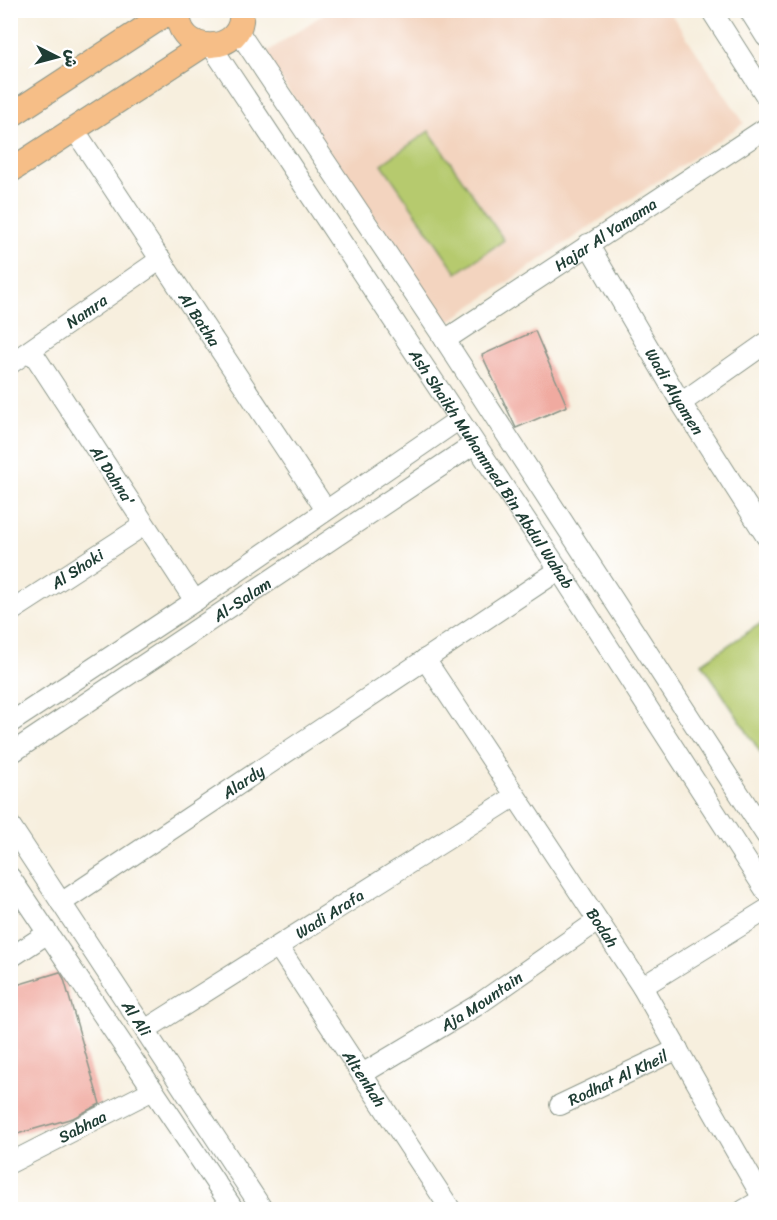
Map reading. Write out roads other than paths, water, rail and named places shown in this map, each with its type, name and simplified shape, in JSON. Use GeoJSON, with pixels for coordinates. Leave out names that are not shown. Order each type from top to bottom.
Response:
{"type":"FeatureCollection","features":[{"type":"Feature","properties":{"kind":"main road"},"geometry":{"type":"LineString","coordinates":[[10,116],[172,10]]}},
{"type":"Feature","properties":{"kind":"main road"},"geometry":{"type":"LineString","coordinates":[[179,10],[180,26],[185,35],[207,47]]}},
{"type":"Feature","properties":{"kind":"main road"},"geometry":{"type":"LineString","coordinates":[[10,171],[207,47],[222,45],[243,17]]}},
{"type":"Feature","properties":{"kind":"street"},"geometry":{"type":"LineString","coordinates":[[711,10],[766,96]]}},
{"type":"Feature","properties":{"kind":"street"},"geometry":{"type":"LineString","coordinates":[[749,10],[766,37]]}},
{"type":"Feature","properties":{"kind":"street","name":"Ash Shaikh Muhammed Bin Abdul Wahab"},"geometry":{"type":"LineString","coordinates":[[243,17],[445,340],[766,835]]}},
{"type":"Feature","properties":{"kind":"street","name":"Ash Shaikh Muhammed Bin Abdul Wahab"},"geometry":{"type":"LineString","coordinates":[[207,47],[559,570],[766,891]]}},
{"type":"Feature","properties":{"kind":"street","name":"Hajar Al Yamama"},"geometry":{"type":"LineString","coordinates":[[445,340],[766,128]]}},
{"type":"Feature","properties":{"kind":"street","name":"Al Batha"},"geometry":{"type":"LineString","coordinates":[[74,129],[326,510]]}},
{"type":"Feature","properties":{"kind":"street","name":"Wadi Alyamen"},"geometry":{"type":"LineString","coordinates":[[588,244],[681,403],[766,536]]}},
{"type":"Feature","properties":{"kind":"street","name":"Namra"},"geometry":{"type":"LineString","coordinates":[[10,363],[161,259]]}},
{"type":"Feature","properties":{"kind":"street"},"geometry":{"type":"LineString","coordinates":[[681,403],[766,343]]}},
{"type":"Feature","properties":{"kind":"street","name":"Al Dahna'"},"geometry":{"type":"LineString","coordinates":[[31,350],[195,601]]}},
{"type":"Feature","properties":{"kind":"street","name":"Al-Salam"},"geometry":{"type":"LineString","coordinates":[[10,723],[195,601],[458,420]]}},
{"type":"Feature","properties":{"kind":"street","name":"Al-Salam"},"geometry":{"type":"LineString","coordinates":[[10,754],[474,444]]}},
{"type":"Feature","properties":{"kind":"street","name":"Al Shoki"},"geometry":{"type":"LineString","coordinates":[[12,608],[144,525]]}},
{"type":"Feature","properties":{"kind":"street","name":"Alardy"},"geometry":{"type":"LineString","coordinates":[[61,903],[559,570]]}},
{"type":"Feature","properties":{"kind":"street","name":"Bodah"},"geometry":{"type":"LineString","coordinates":[[425,659],[596,922],[642,987],[765,1201]]}},
{"type":"Feature","properties":{"kind":"street"},"geometry":{"type":"LineString","coordinates":[[641,696],[666,678]]}},
{"type":"Feature","properties":{"kind":"street","name":"Wadi Arafa"},"geometry":{"type":"LineString","coordinates":[[145,1030],[279,948],[514,798]]}},
{"type":"Feature","properties":{"kind":"street","name":"Al Ali"},"geometry":{"type":"LineString","coordinates":[[10,825],[263,1209]]}},
{"type":"Feature","properties":{"kind":"street","name":"Al Ali"},"geometry":{"type":"LineString","coordinates":[[10,877],[234,1209]]}},
{"type":"Feature","properties":{"kind":"street"},"geometry":{"type":"LineString","coordinates":[[642,987],[766,910]]}},
{"type":"Feature","properties":{"kind":"street","name":"Aja Mountain"},"geometry":{"type":"LineString","coordinates":[[362,1074],[476,1006],[596,922]]}},
{"type":"Feature","properties":{"kind":"street"},"geometry":{"type":"LineString","coordinates":[[10,958],[48,933]]}},
{"type":"Feature","properties":{"kind":"street","name":"Altenhah"},"geometry":{"type":"LineString","coordinates":[[279,948],[451,1209]]}},
{"type":"Feature","properties":{"kind":"street","name":"Rodhat Al Kheil"},"geometry":{"type":"LineString","coordinates":[[560,1105],[678,1050]]}},
{"type":"Feature","properties":{"kind":"street","name":"Sabhaa"},"geometry":{"type":"LineString","coordinates":[[10,1162],[153,1090]]}},
{"type":"Feature","properties":{"kind":"street"},"geometry":{"type":"LineString","coordinates":[[744,1209],[765,1201]]}}]}
